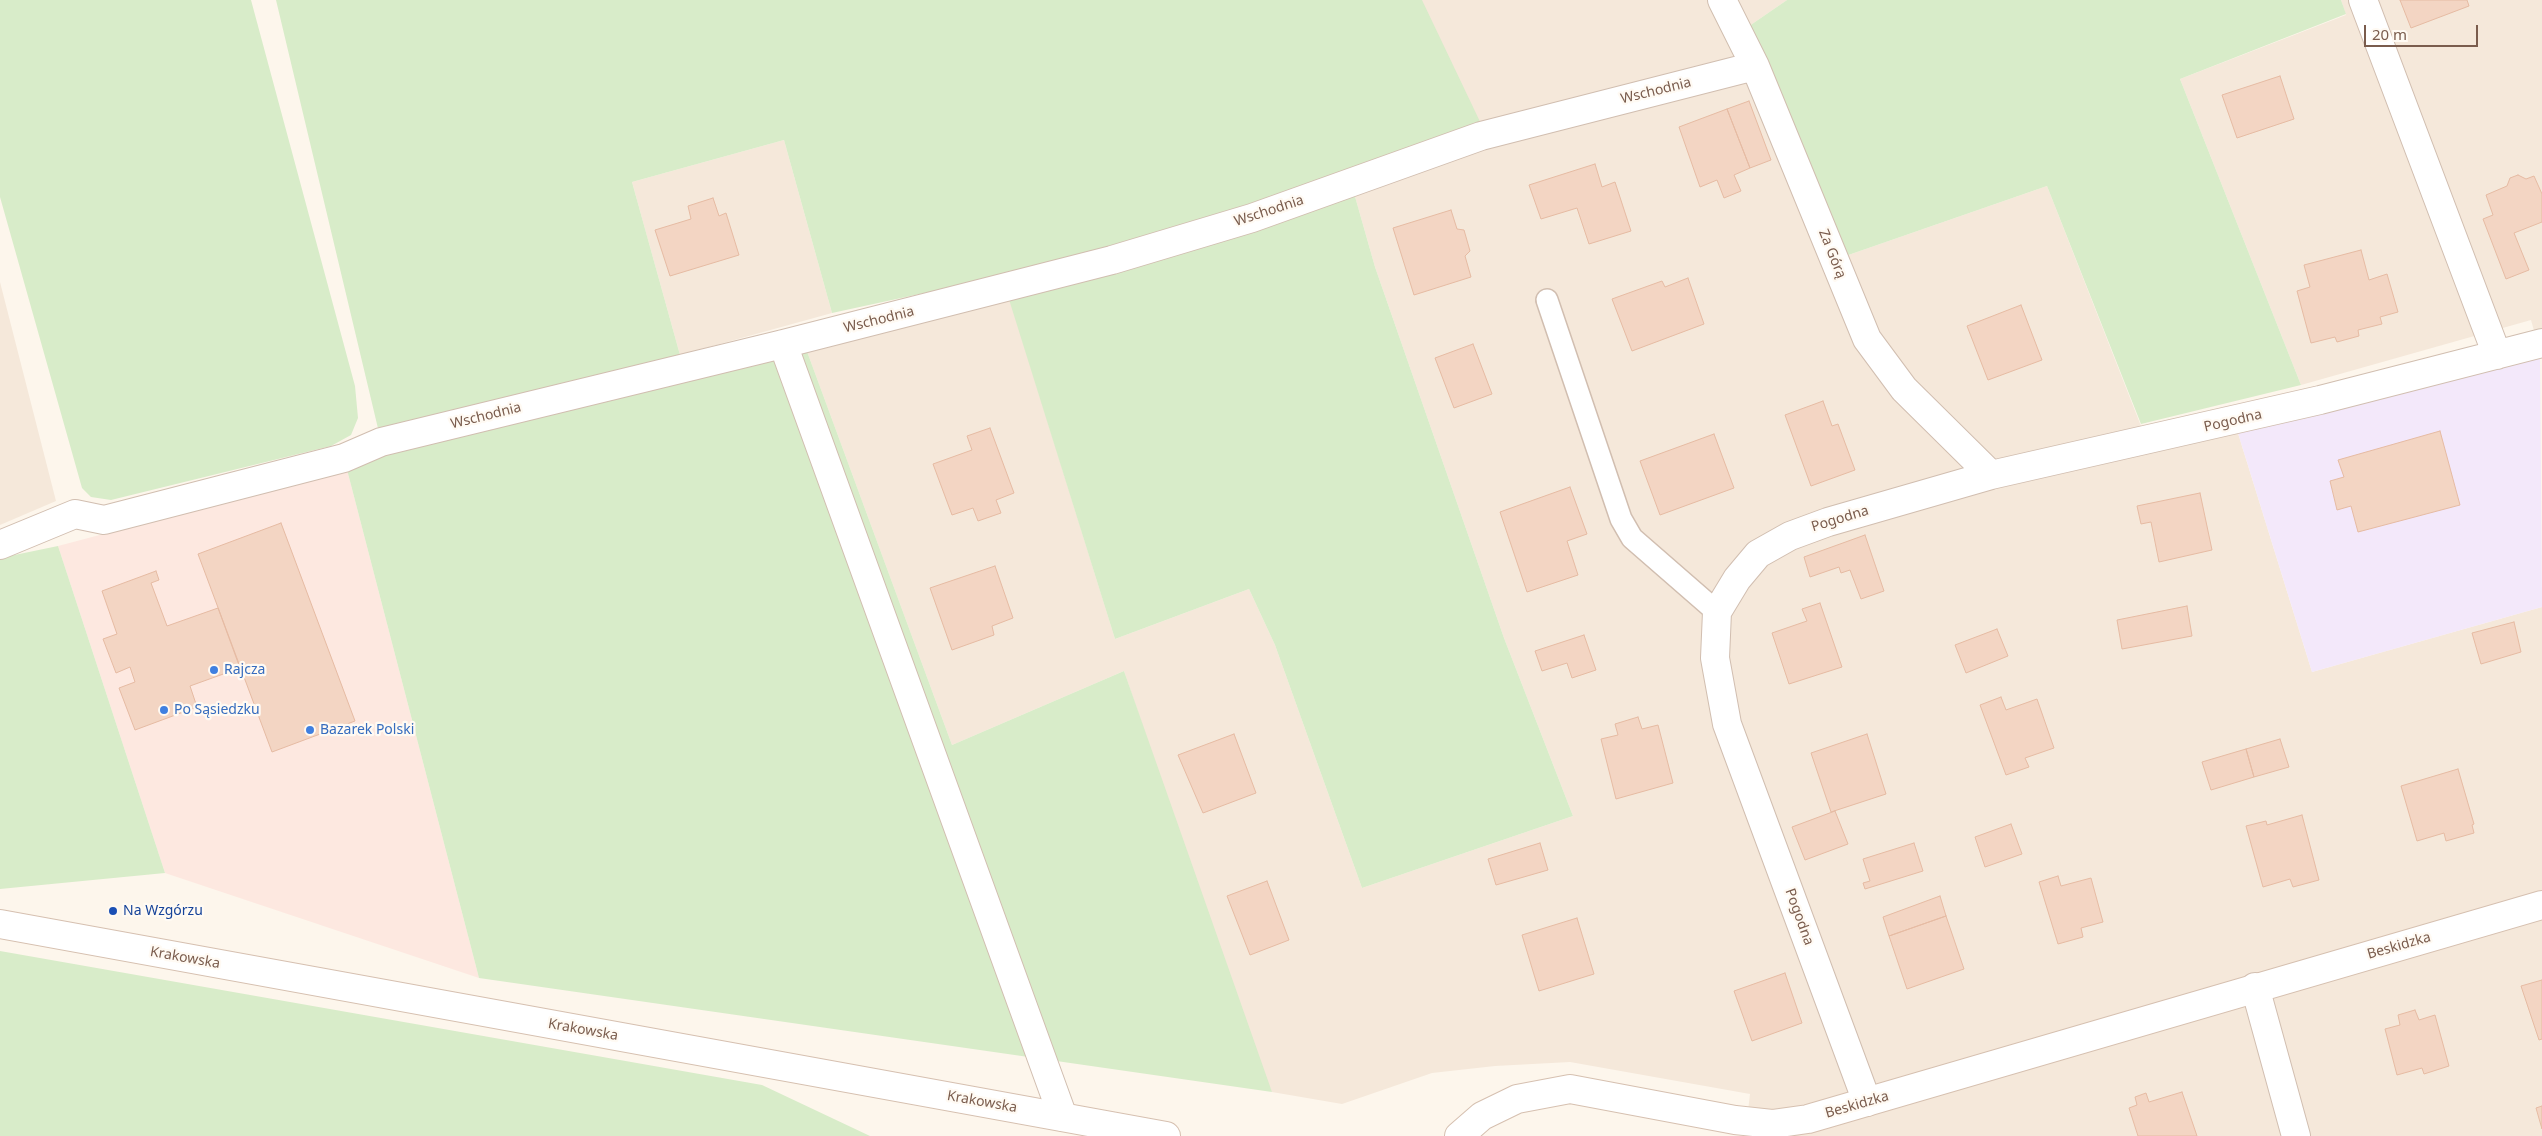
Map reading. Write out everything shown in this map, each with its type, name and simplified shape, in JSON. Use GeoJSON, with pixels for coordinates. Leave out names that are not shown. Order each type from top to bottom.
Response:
{"type":"FeatureCollection","features":[{"type":"Feature","properties":{"kind":"street","name":"Za Górą"},"geometry":{"type":"LineString","coordinates":[[1722,0],[1755,66],[1867,339],[1904,389],[1991,475]]}},
{"type":"Feature","properties":{"kind":"street"},"geometry":{"type":"LineString","coordinates":[[2363,0],[2497,355]]}},
{"type":"Feature","properties":{"kind":"street","name":"Wschodnia"},"geometry":{"type":"LineString","coordinates":[[0,544],[75,514],[104,520],[344,458],[382,442],[783,344],[1112,260],[1252,218],[1481,136],[1755,66]]}},
{"type":"Feature","properties":{"kind":"street","name":"Pogodna"},"geometry":{"type":"LineString","coordinates":[[1867,1102],[1727,724],[1715,658],[1717,612],[1737,579],[1758,554],[1790,536],[1828,522],[1991,475],[2167,436],[2542,343]]}},
{"type":"Feature","properties":{"kind":"street"},"geometry":{"type":"LineString","coordinates":[[783,344],[1063,1117]]}},
{"type":"Feature","properties":{"kind":"street","name":"Beskidzka"},"geometry":{"type":"LineString","coordinates":[[1459,1136],[1482,1116],[1517,1099],[1570,1089],[1660,1108],[1772,1124],[1808,1119],[2255,987],[2542,905]]}},
{"type":"Feature","properties":{"kind":"street","name":"Krakowska"},"geometry":{"type":"LineString","coordinates":[[0,924],[1166,1136]]}},
{"type":"Feature","properties":{"kind":"street"},"geometry":{"type":"LineString","coordinates":[[2255,987],[2296,1136]]}},
{"type":"Feature","properties":{"kind":"lane"},"geometry":{"type":"LineString","coordinates":[[1548,300],[1621,519],[1632,538],[1717,612]]}},
{"type":"Feature","properties":{"kind":"shaded area"},"geometry":{"type":"Polygon","coordinates":[[[1421,0],[1787,0],[1739,33],[1834,260],[2047,186],[2150,449],[2237,430],[2312,672],[2542,607],[2542,1136],[1745,1136],[1750,1094],[1570,1062],[1495,1066],[1432,1073],[1342,1104],[1272,1092],[1258,1065],[1124,671],[952,745],[805,346],[1006,287],[1115,639],[1249,589],[1275,645],[1362,888],[1573,816],[1504,638],[1375,267],[1354,193],[1421,0]]]}},
{"type":"Feature","properties":{"kind":"shaded area"},"geometry":{"type":"Polygon","coordinates":[[[2341,0],[2542,0],[2542,359],[2531,320],[2301,385],[2180,79],[2346,15],[2341,0]]]}},
{"type":"Feature","properties":{"kind":"shaded area"},"geometry":{"type":"Polygon","coordinates":[[[784,140],[832,313],[680,355],[632,182],[784,140]]]}},
{"type":"Feature","properties":{"kind":"shaded area"},"geometry":{"type":"Polygon","coordinates":[[[0,282],[56,501],[0,525],[0,282]]]}},
{"type":"Feature","properties":{"kind":"shaded area"},"geometry":{"type":"Polygon","coordinates":[[[2540,354],[2542,607],[2312,672],[2237,430],[2540,354]]]}},
{"type":"Feature","properties":{"kind":"shaded area"},"geometry":{"type":"Polygon","coordinates":[[[344,458],[479,978],[165,873],[58,546],[111,532],[344,458]]]}},
{"type":"Feature","properties":{"kind":"green space"},"geometry":{"type":"Polygon","coordinates":[[[0,0],[251,0],[355,386],[358,418],[351,435],[331,446],[111,500],[91,497],[82,488],[0,197],[0,0]]]}},
{"type":"Feature","properties":{"kind":"green space"},"geometry":{"type":"Polygon","coordinates":[[[276,0],[1422,0],[1484,130],[1216,220],[998,277],[832,313],[784,140],[632,182],[680,355],[391,439],[805,346],[952,745],[1124,671],[1272,1092],[479,978],[344,458],[381,441],[276,0]]]}},
{"type":"Feature","properties":{"kind":"green space"},"geometry":{"type":"Polygon","coordinates":[[[1787,0],[2341,0],[2346,14],[2180,79],[2301,385],[2141,424],[2047,186],[1834,260],[1739,33],[1787,0]]]}},
{"type":"Feature","properties":{"kind":"green space"},"geometry":{"type":"Polygon","coordinates":[[[1354,193],[1375,267],[1504,638],[1573,816],[1362,888],[1275,645],[1249,589],[1115,639],[1007,293],[1354,193]]]}},
{"type":"Feature","properties":{"kind":"green space"},"geometry":{"type":"Polygon","coordinates":[[[58,546],[165,873],[0,889],[0,558],[58,546]]]}},
{"type":"Feature","properties":{"kind":"green space"},"geometry":{"type":"Polygon","coordinates":[[[0,951],[762,1085],[870,1136],[0,1136],[0,951]]]}},
{"type":"Feature","properties":{"kind":"building"},"geometry":{"type":"Polygon","coordinates":[[[2400,0],[2467,0],[2469,6],[2411,28],[2400,0]]]}},
{"type":"Feature","properties":{"kind":"building"},"geometry":{"type":"Polygon","coordinates":[[[2280,76],[2294,119],[2237,138],[2222,95],[2280,76]]]}},
{"type":"Feature","properties":{"kind":"building"},"geometry":{"type":"Polygon","coordinates":[[[1749,101],[1771,160],[1750,168],[1727,109],[1749,101]]]}},
{"type":"Feature","properties":{"kind":"building"},"geometry":{"type":"Polygon","coordinates":[[[1727,109],[1750,168],[1734,175],[1741,191],[1724,198],[1717,180],[1700,187],[1679,127],[1727,109]]]}},
{"type":"Feature","properties":{"kind":"building"},"geometry":{"type":"Polygon","coordinates":[[[1595,164],[1602,187],[1615,182],[1631,231],[1589,244],[1577,208],[1541,219],[1529,185],[1595,164]]]}},
{"type":"Feature","properties":{"kind":"building"},"geometry":{"type":"Polygon","coordinates":[[[2518,175],[2526,179],[2534,176],[2542,194],[2542,222],[2514,233],[2529,270],[2506,279],[2483,219],[2493,215],[2486,195],[2507,186],[2510,178],[2518,175]]]}},
{"type":"Feature","properties":{"kind":"building"},"geometry":{"type":"Polygon","coordinates":[[[713,198],[719,216],[726,213],[739,255],[670,276],[655,230],[691,219],[688,206],[713,198]]]}},
{"type":"Feature","properties":{"kind":"building"},"geometry":{"type":"Polygon","coordinates":[[[1451,210],[1457,229],[1464,230],[1470,251],[1465,256],[1471,277],[1414,295],[1393,228],[1451,210]]]}},
{"type":"Feature","properties":{"kind":"building"},"geometry":{"type":"Polygon","coordinates":[[[2361,250],[2369,280],[2387,274],[2398,312],[2380,317],[2382,324],[2358,330],[2359,336],[2337,342],[2335,337],[2311,343],[2297,291],[2310,287],[2304,265],[2361,250]]]}},
{"type":"Feature","properties":{"kind":"building"},"geometry":{"type":"Polygon","coordinates":[[[1688,278],[1704,324],[1632,351],[1612,299],[1662,281],[1665,287],[1688,278]]]}},
{"type":"Feature","properties":{"kind":"building"},"geometry":{"type":"Polygon","coordinates":[[[2021,305],[2042,360],[1988,380],[1967,326],[2021,305]]]}},
{"type":"Feature","properties":{"kind":"building"},"geometry":{"type":"Polygon","coordinates":[[[1473,344],[1492,394],[1454,408],[1435,358],[1473,344]]]}},
{"type":"Feature","properties":{"kind":"building"},"geometry":{"type":"Polygon","coordinates":[[[1823,401],[1832,426],[1838,424],[1855,470],[1811,486],[1785,415],[1823,401]]]}},
{"type":"Feature","properties":{"kind":"building"},"geometry":{"type":"Polygon","coordinates":[[[990,428],[1014,493],[996,500],[1001,513],[978,521],[973,508],[952,515],[933,464],[972,450],[967,436],[990,428]]]}},
{"type":"Feature","properties":{"kind":"building"},"geometry":{"type":"Polygon","coordinates":[[[2440,431],[2460,505],[2358,532],[2351,506],[2337,510],[2330,481],[2344,477],[2338,460],[2440,431]]]}},
{"type":"Feature","properties":{"kind":"building"},"geometry":{"type":"Polygon","coordinates":[[[1714,434],[1734,488],[1660,515],[1640,461],[1714,434]]]}},
{"type":"Feature","properties":{"kind":"building"},"geometry":{"type":"Polygon","coordinates":[[[1570,487],[1587,534],[1567,541],[1578,575],[1527,592],[1500,512],[1570,487]]]}},
{"type":"Feature","properties":{"kind":"building"},"geometry":{"type":"Polygon","coordinates":[[[2200,493],[2212,550],[2159,562],[2151,522],[2141,524],[2137,506],[2200,493]]]}},
{"type":"Feature","properties":{"kind":"building"},"geometry":{"type":"Polygon","coordinates":[[[281,523],[355,721],[272,752],[198,554],[281,523]]]}},
{"type":"Feature","properties":{"kind":"building"},"geometry":{"type":"Polygon","coordinates":[[[1865,535],[1884,591],[1861,599],[1850,570],[1841,573],[1839,567],[1810,577],[1804,557],[1865,535]]]}},
{"type":"Feature","properties":{"kind":"building"},"geometry":{"type":"Polygon","coordinates":[[[995,566],[1013,618],[992,626],[994,635],[952,650],[930,588],[995,566]]]}},
{"type":"Feature","properties":{"kind":"building"},"geometry":{"type":"Polygon","coordinates":[[[156,571],[159,580],[151,583],[167,626],[218,608],[240,668],[190,686],[197,707],[135,730],[119,688],[135,682],[130,667],[116,673],[103,639],[117,634],[102,591],[156,571]]]}},
{"type":"Feature","properties":{"kind":"building"},"geometry":{"type":"Polygon","coordinates":[[[1820,603],[1842,667],[1789,684],[1772,633],[1807,621],[1802,609],[1820,603]]]}},
{"type":"Feature","properties":{"kind":"building"},"geometry":{"type":"Polygon","coordinates":[[[2187,606],[2192,636],[2122,649],[2117,620],[2187,606]]]}},
{"type":"Feature","properties":{"kind":"building"},"geometry":{"type":"Polygon","coordinates":[[[2514,622],[2521,652],[2481,664],[2472,633],[2514,622]]]}},
{"type":"Feature","properties":{"kind":"building"},"geometry":{"type":"Polygon","coordinates":[[[1997,629],[2008,656],[1966,673],[1955,645],[1997,629]]]}},
{"type":"Feature","properties":{"kind":"building"},"geometry":{"type":"Polygon","coordinates":[[[1584,635],[1596,670],[1572,678],[1567,663],[1542,671],[1535,651],[1584,635]]]}},
{"type":"Feature","properties":{"kind":"building"},"geometry":{"type":"Polygon","coordinates":[[[2001,697],[2006,710],[2037,699],[2054,748],[2025,758],[2029,767],[2006,775],[1980,705],[2001,697]]]}},
{"type":"Feature","properties":{"kind":"building"},"geometry":{"type":"Polygon","coordinates":[[[1638,717],[1642,729],[1658,725],[1673,783],[1616,799],[1601,739],[1618,735],[1615,724],[1638,717]]]}},
{"type":"Feature","properties":{"kind":"building"},"geometry":{"type":"Polygon","coordinates":[[[1234,734],[1256,793],[1203,813],[1178,755],[1234,734]]]}},
{"type":"Feature","properties":{"kind":"building"},"geometry":{"type":"Polygon","coordinates":[[[1867,734],[1886,794],[1831,812],[1811,753],[1867,734]]]}},
{"type":"Feature","properties":{"kind":"building"},"geometry":{"type":"Polygon","coordinates":[[[2280,739],[2289,767],[2254,777],[2246,749],[2280,739]]]}},
{"type":"Feature","properties":{"kind":"building"},"geometry":{"type":"Polygon","coordinates":[[[2246,749],[2254,777],[2211,790],[2202,762],[2246,749]]]}},
{"type":"Feature","properties":{"kind":"building"},"geometry":{"type":"Polygon","coordinates":[[[2458,769],[2474,824],[2472,825],[2474,833],[2446,841],[2444,833],[2417,841],[2401,786],[2458,769]]]}},
{"type":"Feature","properties":{"kind":"building"},"geometry":{"type":"Polygon","coordinates":[[[1835,811],[1848,844],[1805,860],[1792,827],[1835,811]]]}},
{"type":"Feature","properties":{"kind":"building"},"geometry":{"type":"Polygon","coordinates":[[[2302,815],[2319,880],[2293,887],[2290,879],[2263,887],[2246,826],[2266,821],[2267,825],[2302,815]]]}},
{"type":"Feature","properties":{"kind":"building"},"geometry":{"type":"Polygon","coordinates":[[[2011,824],[2022,854],[1985,867],[1975,837],[2011,824]]]}},
{"type":"Feature","properties":{"kind":"building"},"geometry":{"type":"Polygon","coordinates":[[[1540,843],[1548,870],[1496,885],[1488,859],[1540,843]]]}},
{"type":"Feature","properties":{"kind":"building"},"geometry":{"type":"Polygon","coordinates":[[[1914,843],[1923,871],[1865,889],[1863,883],[1870,881],[1863,859],[1914,843]]]}},
{"type":"Feature","properties":{"kind":"building"},"geometry":{"type":"Polygon","coordinates":[[[2058,876],[2061,886],[2091,878],[2103,922],[2081,928],[2083,937],[2058,944],[2039,882],[2058,876]]]}},
{"type":"Feature","properties":{"kind":"building"},"geometry":{"type":"Polygon","coordinates":[[[1267,881],[1289,940],[1250,955],[1227,896],[1267,881]]]}},
{"type":"Feature","properties":{"kind":"building"},"geometry":{"type":"Polygon","coordinates":[[[1940,896],[1946,916],[1889,936],[1883,917],[1940,896]]]}},
{"type":"Feature","properties":{"kind":"building"},"geometry":{"type":"Polygon","coordinates":[[[1946,916],[1964,969],[1907,989],[1889,936],[1946,916]]]}},
{"type":"Feature","properties":{"kind":"building"},"geometry":{"type":"Polygon","coordinates":[[[1577,918],[1594,974],[1539,991],[1522,935],[1577,918]]]}},
{"type":"Feature","properties":{"kind":"building"},"geometry":{"type":"Polygon","coordinates":[[[1785,973],[1802,1023],[1752,1041],[1734,991],[1785,973]]]}},
{"type":"Feature","properties":{"kind":"building"},"geometry":{"type":"Polygon","coordinates":[[[2542,980],[2542,1039],[2539,1040],[2521,986],[2542,980]]]}},
{"type":"Feature","properties":{"kind":"building"},"geometry":{"type":"Polygon","coordinates":[[[2415,1010],[2419,1020],[2435,1015],[2449,1066],[2424,1074],[2422,1068],[2397,1075],[2385,1029],[2400,1025],[2398,1015],[2415,1010]]]}},
{"type":"Feature","properties":{"kind":"building"},"geometry":{"type":"Polygon","coordinates":[[[2182,1092],[2197,1136],[2138,1136],[2129,1108],[2137,1105],[2135,1097],[2146,1093],[2149,1102],[2182,1092]]]}},
{"type":"Feature","properties":{"kind":"building"},"geometry":{"type":"Polygon","coordinates":[[[2542,1106],[2542,1129],[2536,1108],[2542,1106]]]}},
{"type":"Feature","properties":{"kind":"place","name":"Rajcza"},"geometry":{"type":"Point","coordinates":[214,670]}},
{"type":"Feature","properties":{"kind":"place","name":"Po Sąsiedzku"},"geometry":{"type":"Point","coordinates":[164,710]}},
{"type":"Feature","properties":{"kind":"place","name":"Bazarek Polski"},"geometry":{"type":"Point","coordinates":[310,730]}},
{"type":"Feature","properties":{"kind":"place","name":"Na Wzgórzu"},"geometry":{"type":"Point","coordinates":[113,911]}}]}
